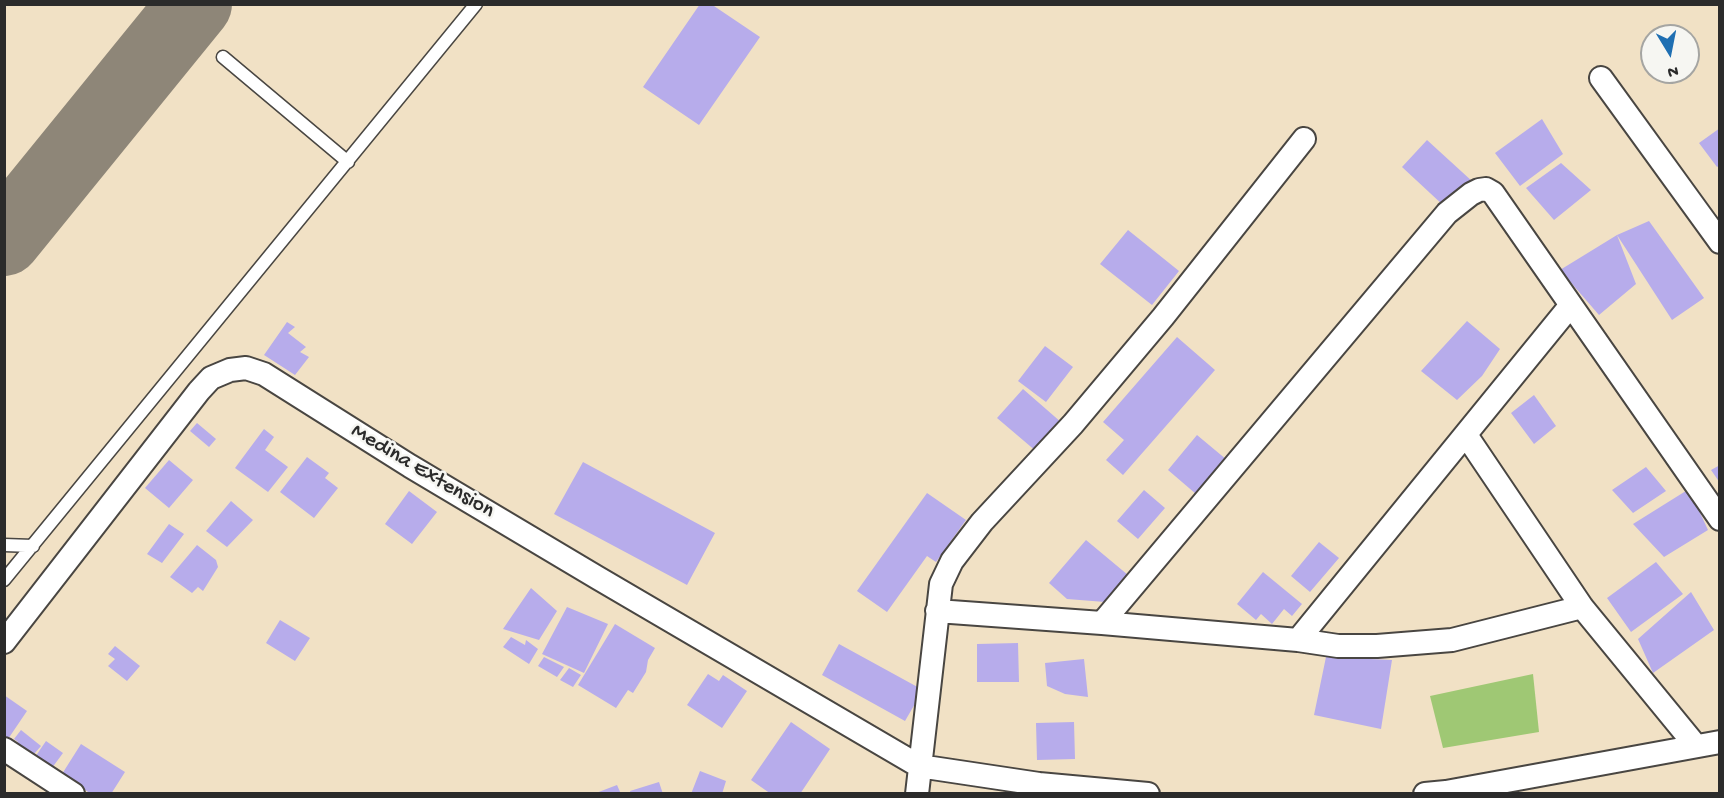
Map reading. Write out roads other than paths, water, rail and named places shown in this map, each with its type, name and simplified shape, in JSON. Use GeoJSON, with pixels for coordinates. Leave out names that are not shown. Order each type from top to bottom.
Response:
{"type":"FeatureCollection","features":[{"type":"Feature","properties":{"kind":"street"},"geometry":{"type":"LineString","coordinates":[[1601,78],[1719,242]]}},
{"type":"Feature","properties":{"kind":"street"},"geometry":{"type":"LineString","coordinates":[[917,794],[941,584],[952,561],[982,522],[1073,424],[1163,317],[1304,139]]}},
{"type":"Feature","properties":{"kind":"street"},"geometry":{"type":"LineString","coordinates":[[1102,623],[1447,213],[1471,194],[1486,189],[1493,193],[1719,519]]}},
{"type":"Feature","properties":{"kind":"street"},"geometry":{"type":"LineString","coordinates":[[1298,640],[1571,305]]}},
{"type":"Feature","properties":{"kind":"street","name":"Medina Extension"},"geometry":{"type":"LineString","coordinates":[[4,642],[199,391],[211,378],[230,370],[246,368],[264,374],[420,472],[919,766]]}},
{"type":"Feature","properties":{"kind":"street"},"geometry":{"type":"LineString","coordinates":[[1466,435],[1582,608],[1696,746]]}},
{"type":"Feature","properties":{"kind":"street"},"geometry":{"type":"LineString","coordinates":[[937,611],[1102,623],[1338,645],[1377,646],[1452,640],[1582,608]]}},
{"type":"Feature","properties":{"kind":"street"},"geometry":{"type":"LineString","coordinates":[[1425,794],[1719,742]]}},
{"type":"Feature","properties":{"kind":"street"},"geometry":{"type":"LineString","coordinates":[[4,749],[73,794]]}},
{"type":"Feature","properties":{"kind":"street"},"geometry":{"type":"LineString","coordinates":[[919,766],[1039,784],[1148,794]]}},
{"type":"Feature","properties":{"kind":"lane"},"geometry":{"type":"LineString","coordinates":[[4,580],[476,4]]}},
{"type":"Feature","properties":{"kind":"lane"},"geometry":{"type":"LineString","coordinates":[[223,57],[348,162]]}},
{"type":"Feature","properties":{"kind":"lane"},"geometry":{"type":"LineString","coordinates":[[4,545],[33,546]]}}]}
